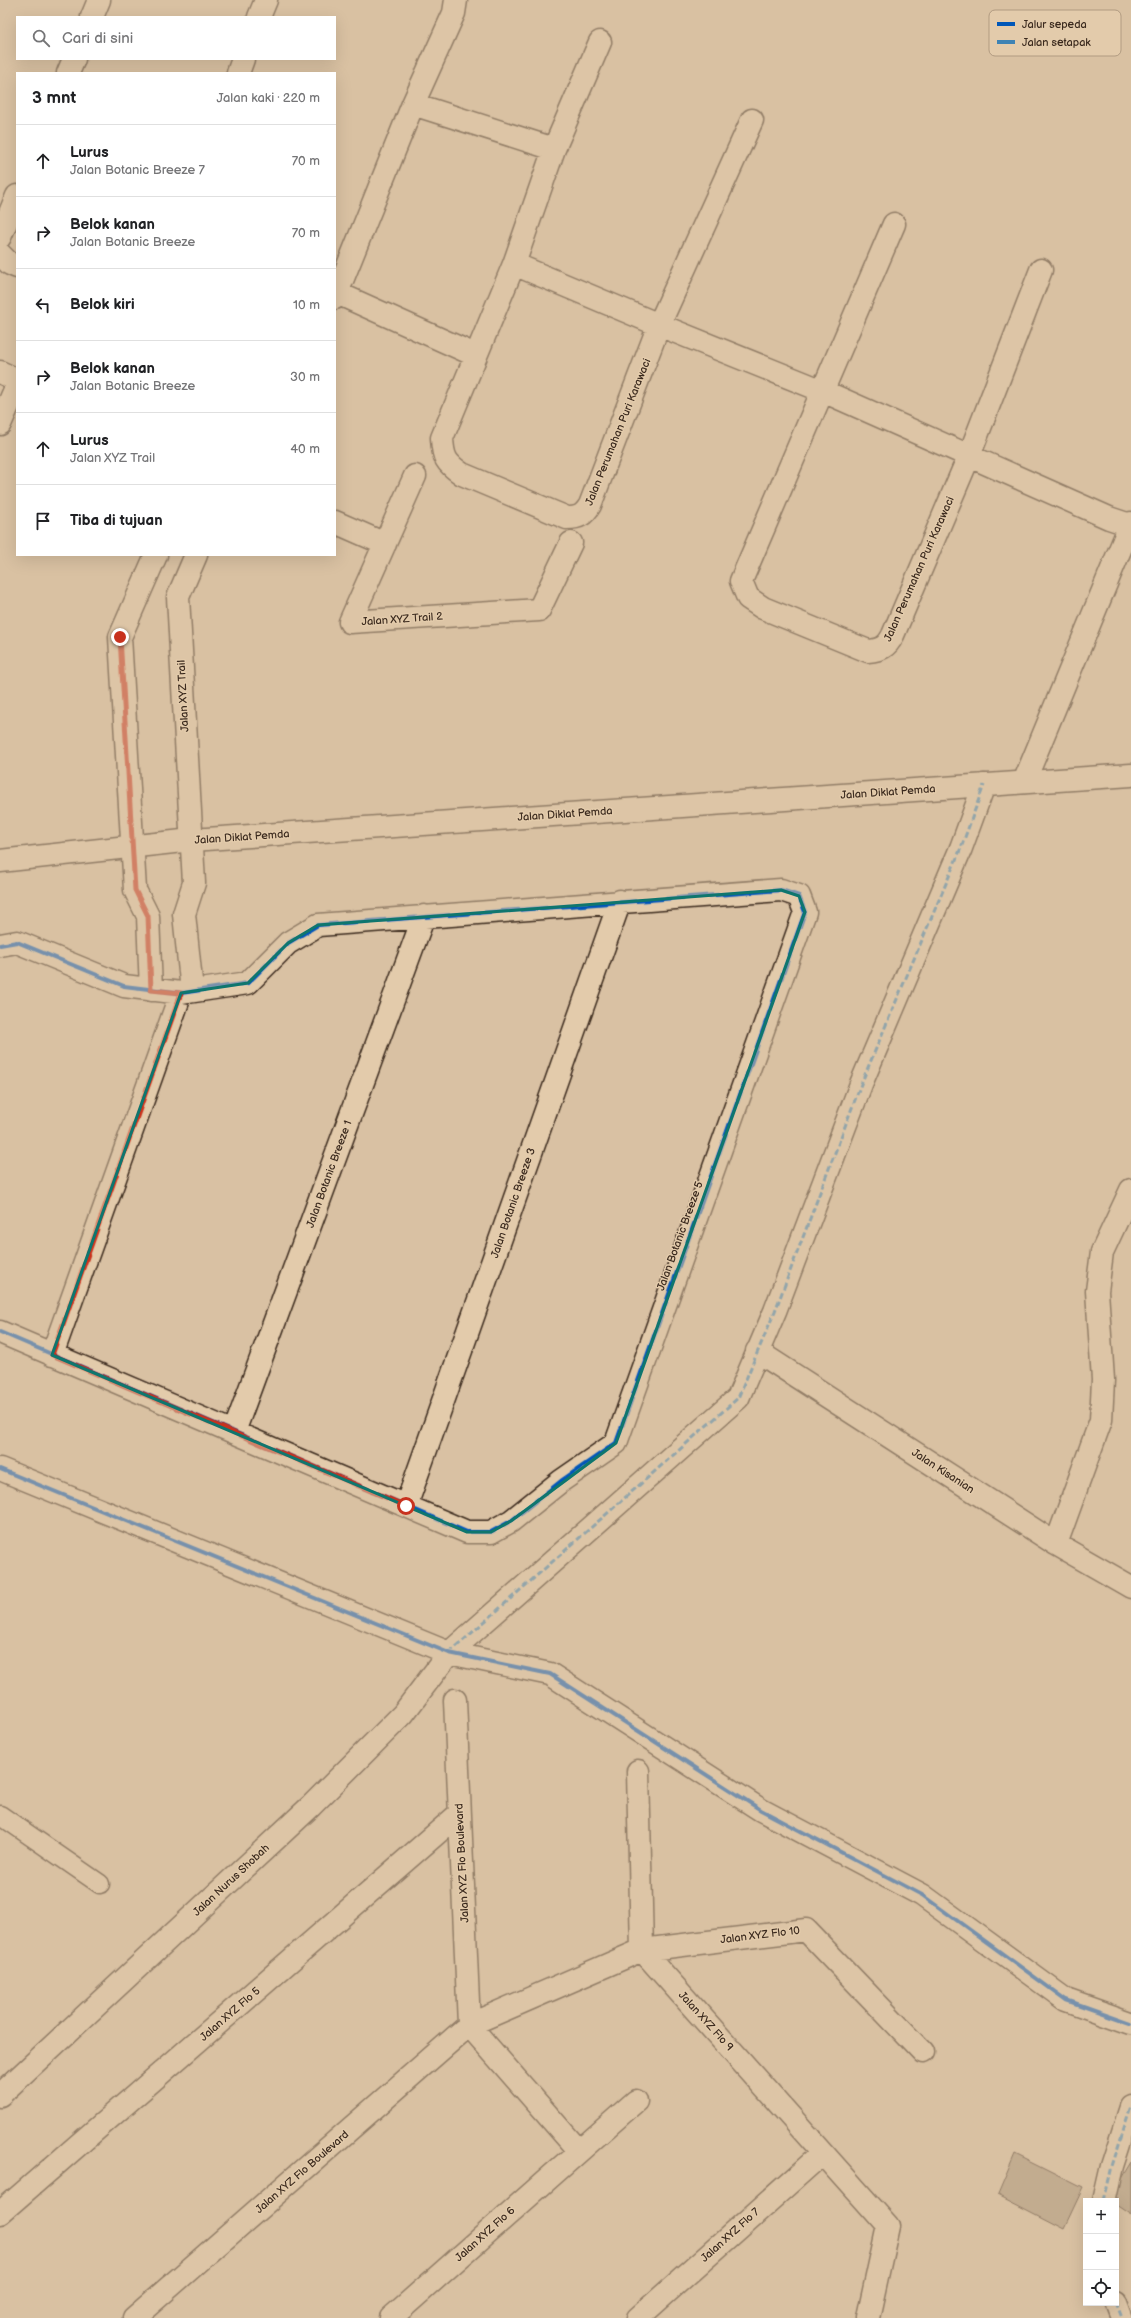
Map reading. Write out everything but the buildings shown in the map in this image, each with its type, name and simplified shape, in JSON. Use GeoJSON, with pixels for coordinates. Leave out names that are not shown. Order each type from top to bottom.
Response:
{"type":"FeatureCollection","features":[{"type":"Feature","properties":{"kind":"street"},"geometry":{"type":"LineString","coordinates":[[92,16],[99,0]]}},
{"type":"Feature","properties":{"kind":"street"},"geometry":{"type":"LineString","coordinates":[[259,16],[266,0]]}},
{"type":"Feature","properties":{"kind":"street"},"geometry":{"type":"LineString","coordinates":[[456,0],[454,13],[413,104],[336,296],[475,355]]}},
{"type":"Feature","properties":{"kind":"street","name":"Jalan Perumahan Puri Karawaci"},"geometry":{"type":"LineString","coordinates":[[600,42],[554,149],[514,264],[475,355],[442,438],[442,454],[450,466],[462,474],[560,515],[577,518],[585,513],[590,505],[659,325],[752,120]]}},
{"type":"Feature","properties":{"kind":"street"},"geometry":{"type":"LineString","coordinates":[[68,72],[74,60]]}},
{"type":"Feature","properties":{"kind":"street"},"geometry":{"type":"LineString","coordinates":[[238,72],[243,60]]}},
{"type":"Feature","properties":{"kind":"street"},"geometry":{"type":"LineString","coordinates":[[413,104],[554,149]]}},
{"type":"Feature","properties":{"kind":"street"},"geometry":{"type":"LineString","coordinates":[[0,236],[16,198]]}},
{"type":"Feature","properties":{"kind":"street","name":"Jalan Perumahan Puri Karawaci"},"geometry":{"type":"LineString","coordinates":[[894,224],[741,581],[748,598],[763,608],[868,651],[878,650],[888,644],[969,456],[1041,270]]}},
{"type":"Feature","properties":{"kind":"street"},"geometry":{"type":"LineString","coordinates":[[0,254],[10,264],[16,267]]}},
{"type":"Feature","properties":{"kind":"street"},"geometry":{"type":"LineString","coordinates":[[514,264],[659,325],[823,391],[1109,518],[1131,524],[1024,782]]}},
{"type":"Feature","properties":{"kind":"street"},"geometry":{"type":"LineString","coordinates":[[0,372],[16,380]]}},
{"type":"Feature","properties":{"kind":"street"},"geometry":{"type":"LineString","coordinates":[[0,424],[16,387]]}},
{"type":"Feature","properties":{"kind":"street","name":"Jalan XYZ Trail 2"},"geometry":{"type":"LineString","coordinates":[[415,476],[350,622],[539,610],[571,543]]}},
{"type":"Feature","properties":{"kind":"street"},"geometry":{"type":"LineString","coordinates":[[336,522],[385,544]]}},
{"type":"Feature","properties":{"kind":"street"},"geometry":{"type":"LineString","coordinates":[[151,990],[148,916],[135,890],[120,637],[156,556]]}},
{"type":"Feature","properties":{"kind":"street","name":"Jalan XYZ Trail"},"geometry":{"type":"LineString","coordinates":[[186,992],[184,914],[194,883],[178,597],[196,556]]}},
{"type":"Feature","properties":{"kind":"street","name":"Jalan Diklat Pemda"},"geometry":{"type":"LineString","coordinates":[[0,861],[133,848],[192,840],[1131,775]]}},
{"type":"Feature","properties":{"kind":"street","name":"Jalan Nurus Shobah"},"geometry":{"type":"LineString","coordinates":[[0,2095],[311,1806],[403,1714],[449,1653],[738,1398],[775,1311],[861,1084],[961,848],[984,785]]}},
{"type":"Feature","properties":{"kind":"street","name":"Jalan Botanic Breeze 5"},"geometry":{"type":"LineString","coordinates":[[0,1332],[468,1532],[491,1532],[511,1521],[561,1481],[616,1443],[805,912],[799,896],[781,890],[620,901]]}},
{"type":"Feature","properties":{"kind":"street"},"geometry":{"type":"LineString","coordinates":[[0,945],[17,942],[124,986],[151,990],[186,992],[248,983],[288,943],[318,925],[620,901]]}},
{"type":"Feature","properties":{"kind":"street","name":"Jalan Botanic Breeze 3"},"geometry":{"type":"LineString","coordinates":[[406,1506],[620,901]]}},
{"type":"Feature","properties":{"kind":"street","name":"Jalan Botanic Breeze 1"},"geometry":{"type":"LineString","coordinates":[[234,1432],[424,916]]}},
{"type":"Feature","properties":{"kind":"street"},"geometry":{"type":"LineString","coordinates":[[52,1355],[186,992]]}},
{"type":"Feature","properties":{"kind":"street"},"geometry":{"type":"LineString","coordinates":[[1056,1544],[1101,1420],[1103,1380],[1097,1291],[1102,1252],[1131,1190]]}},
{"type":"Feature","properties":{"kind":"street","name":"Jalan Kisanian"},"geometry":{"type":"LineString","coordinates":[[757,1351],[1056,1544],[1131,1587]]}},
{"type":"Feature","properties":{"kind":"street"},"geometry":{"type":"LineString","coordinates":[[0,1469],[449,1653],[550,1674],[761,1810],[922,1895],[1066,2000],[1131,2023]]}},
{"type":"Feature","properties":{"kind":"street","name":"Jalan XYZ Flo Boulevard"},"geometry":{"type":"LineString","coordinates":[[454,1700],[469,2025]]}},
{"type":"Feature","properties":{"kind":"street"},"geometry":{"type":"LineString","coordinates":[[638,1771],[642,1950]]}},
{"type":"Feature","properties":{"kind":"street","name":"Jalan XYZ Flo 5"},"geometry":{"type":"LineString","coordinates":[[0,2213],[459,1814]]}},
{"type":"Feature","properties":{"kind":"street","name":"Jalan XYZ Flo 10"},"geometry":{"type":"LineString","coordinates":[[642,1950],[806,1930],[923,2052]]}},
{"type":"Feature","properties":{"kind":"street","name":"Jalan XYZ Flo Boulevard"},"geometry":{"type":"LineString","coordinates":[[134,2318],[469,2025],[642,1950]]}},
{"type":"Feature","properties":{"kind":"street","name":"Jalan XYZ Flo 9"},"geometry":{"type":"LineString","coordinates":[[642,1950],[888,2226],[868,2318]]}},
{"type":"Feature","properties":{"kind":"street"},"geometry":{"type":"LineString","coordinates":[[469,2025],[579,2151]]}},
{"type":"Feature","properties":{"kind":"street","name":"Jalan XYZ Flo 6"},"geometry":{"type":"LineString","coordinates":[[391,2318],[636,2101]]}},
{"type":"Feature","properties":{"kind":"street"},"geometry":{"type":"LineString","coordinates":[[1105,2198],[1112,2166],[1131,2108]]}},
{"type":"Feature","properties":{"kind":"street","name":"Jalan XYZ Flo 7"},"geometry":{"type":"LineString","coordinates":[[638,2318],[822,2152]]}},
{"type":"Feature","properties":{"kind":"street"},"geometry":{"type":"LineString","coordinates":[[1118,2306],[1122,2318]]}},
{"type":"Feature","properties":{"kind":"lane"},"geometry":{"type":"LineString","coordinates":[[0,1815],[100,1884]]}},
{"type":"Feature","properties":{"kind":"highlighted area"},"geometry":{"type":"Polygon","coordinates":[[[781,890],[799,896],[805,912],[616,1443],[511,1521],[491,1532],[467,1532],[52,1355],[181,993],[248,983],[288,943],[318,925],[781,890]]]}},
{"type":"Feature","properties":{"kind":"marked path"},"geometry":{"type":"LineString","coordinates":[[449,1653],[738,1398],[775,1311],[861,1084],[961,848],[984,785]]}},
{"type":"Feature","properties":{"kind":"marked path"},"geometry":{"type":"LineString","coordinates":[[1105,2198],[1112,2166],[1131,2107]]}},
{"type":"Feature","properties":{"kind":"marked path"},"geometry":{"type":"LineString","coordinates":[[1118,2306],[1122,2318]]}},
{"type":"Feature","properties":{"kind":"cycle path"},"geometry":{"type":"LineString","coordinates":[[0,945],[17,942],[124,986],[181,993],[248,983],[288,943],[318,925],[781,890],[799,896],[805,912],[616,1443],[561,1481],[511,1521],[491,1532],[467,1532],[0,1332]]}},
{"type":"Feature","properties":{"kind":"cycle path"},"geometry":{"type":"LineString","coordinates":[[0,1469],[449,1653],[550,1674],[761,1810],[922,1895],[1066,2000],[1131,2023]]}},
{"type":"Feature","properties":{"kind":"route"},"geometry":{"type":"LineString","coordinates":[[120,637],[135,890],[148,916],[151,990],[181,993],[52,1355],[406,1506]]}}]}
